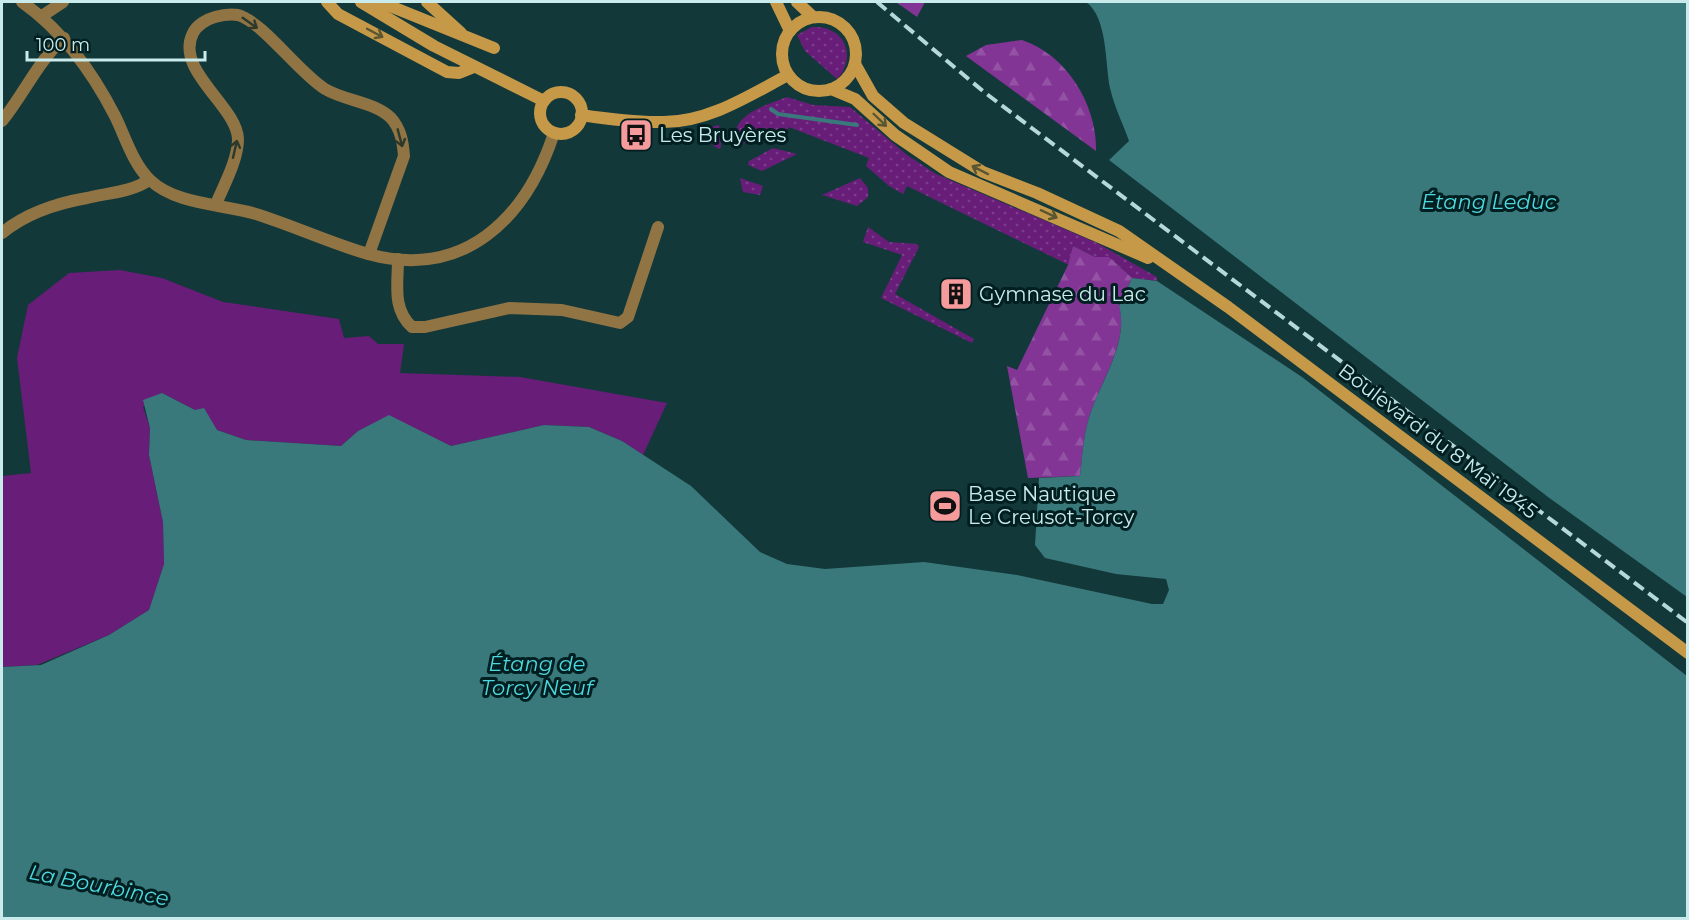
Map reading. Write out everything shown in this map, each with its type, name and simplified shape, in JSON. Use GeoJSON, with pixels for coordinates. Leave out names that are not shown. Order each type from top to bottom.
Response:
{"type":"FeatureCollection","features":[{"type":"Feature","properties":{"kind":"main road"},"geometry":{"type":"LineString","coordinates":[[327,2],[338,14],[447,72],[459,73],[474,67]]}},
{"type":"Feature","properties":{"kind":"main road"},"geometry":{"type":"LineString","coordinates":[[361,2],[474,67],[544,101]]}},
{"type":"Feature","properties":{"kind":"main road"},"geometry":{"type":"LineString","coordinates":[[380,2],[494,48]]}},
{"type":"Feature","properties":{"kind":"main road"},"geometry":{"type":"LineString","coordinates":[[427,2],[464,35]]}},
{"type":"Feature","properties":{"kind":"main road"},"geometry":{"type":"LineString","coordinates":[[776,2],[789,31]]}},
{"type":"Feature","properties":{"kind":"main road"},"geometry":{"type":"LineString","coordinates":[[797,2],[813,17]]}},
{"type":"Feature","properties":{"kind":"main road"},"geometry":{"type":"LineString","coordinates":[[813,17],[831,19],[846,29],[856,51],[855,63],[842,83],[831,89],[807,89],[797,84],[788,75],[782,53],[789,31],[804,20],[813,17]]}},
{"type":"Feature","properties":{"kind":"main road","name":"Boulevard du 8 Mai 1945"},"geometry":{"type":"LineString","coordinates":[[855,63],[873,96],[904,123],[983,172],[1037,193],[1119,231],[1228,308],[1688,653]]}},
{"type":"Feature","properties":{"kind":"main road"},"geometry":{"type":"LineString","coordinates":[[582,115],[665,122],[688,119],[719,110],[788,75]]}},
{"type":"Feature","properties":{"kind":"main road","name":"Boulevard du 8 Mai 1945"},"geometry":{"type":"LineString","coordinates":[[831,89],[855,99],[895,135],[950,172],[1162,263]]}},
{"type":"Feature","properties":{"kind":"main road"},"geometry":{"type":"LineString","coordinates":[[558,92],[570,94],[579,103],[582,115],[578,125],[570,132],[554,133],[548,130],[540,120],[539,113],[544,101],[558,92]]}},
{"type":"Feature","properties":{"kind":"street"},"geometry":{"type":"LineString","coordinates":[[22,2],[42,16],[64,38],[92,75],[149,180],[183,198],[258,215],[369,254],[398,259],[436,257],[461,251],[493,232],[512,213],[529,189],[554,133]]}},
{"type":"Feature","properties":{"kind":"street"},"geometry":{"type":"LineString","coordinates":[[42,16],[63,2]]}},
{"type":"Feature","properties":{"kind":"street"},"geometry":{"type":"LineString","coordinates":[[216,204],[238,138],[234,124],[196,70],[192,44],[193,33],[201,24],[212,18],[237,15],[250,21],[318,84],[338,97],[380,110],[397,126],[404,156],[369,254]]}},
{"type":"Feature","properties":{"kind":"street"},"geometry":{"type":"LineString","coordinates":[[2,121],[29,86],[48,53],[64,38]]}},
{"type":"Feature","properties":{"kind":"street"},"geometry":{"type":"LineString","coordinates":[[2,233],[36,214],[64,203],[120,191],[149,180]]}},
{"type":"Feature","properties":{"kind":"street"},"geometry":{"type":"LineString","coordinates":[[398,259],[397,303],[400,314],[412,327],[425,327],[508,308],[562,310],[620,323],[628,317],[658,227]]}},
{"type":"Feature","properties":{"kind":"shaded area"},"geometry":{"type":"Polygon","coordinates":[[[812,27],[832,31],[840,37],[844,44],[847,52],[846,61],[837,79],[805,51],[797,35],[812,27]]]}},
{"type":"Feature","properties":{"kind":"shaded area"},"geometry":{"type":"Polygon","coordinates":[[[787,97],[813,105],[850,107],[907,155],[936,174],[1097,243],[1157,277],[1157,281],[1132,278],[1109,257],[1095,257],[1073,246],[1069,265],[907,186],[903,194],[889,186],[866,166],[869,158],[789,127],[786,132],[764,133],[743,144],[736,138],[736,130],[746,117],[754,111],[787,97]]]}},
{"type":"Feature","properties":{"kind":"shaded area"},"geometry":{"type":"Polygon","coordinates":[[[719,125],[721,147],[719,149],[699,136],[698,130],[719,125]]]}},
{"type":"Feature","properties":{"kind":"shaded area"},"geometry":{"type":"Polygon","coordinates":[[[773,148],[797,154],[762,171],[748,165],[749,161],[773,148]]]}},
{"type":"Feature","properties":{"kind":"shaded area"},"geometry":{"type":"Polygon","coordinates":[[[740,178],[763,186],[760,195],[743,192],[740,178]]]}},
{"type":"Feature","properties":{"kind":"shaded area"},"geometry":{"type":"Polygon","coordinates":[[[860,178],[868,188],[868,197],[857,206],[822,195],[860,178]]]}},
{"type":"Feature","properties":{"kind":"shaded area"},"geometry":{"type":"Polygon","coordinates":[[[868,227],[889,242],[917,244],[919,247],[895,294],[974,339],[972,343],[881,298],[902,255],[863,242],[868,227]]]}},
{"type":"Feature","properties":{"kind":"shaded area"},"geometry":{"type":"Polygon","coordinates":[[[120,270],[162,278],[223,302],[339,319],[344,338],[369,336],[378,344],[404,344],[400,373],[520,377],[667,403],[643,455],[622,441],[589,427],[544,425],[451,446],[389,416],[358,431],[341,446],[246,440],[217,430],[195,410],[162,393],[143,407],[150,428],[149,455],[163,522],[164,564],[149,610],[109,635],[37,665],[2,667],[2,476],[31,473],[17,358],[28,305],[69,273],[120,270]]]}},
{"type":"Feature","properties":{"kind":"green space"},"geometry":{"type":"Polygon","coordinates":[[[896,2],[925,2],[917,17],[896,2]]]}},
{"type":"Feature","properties":{"kind":"green space"},"geometry":{"type":"Polygon","coordinates":[[[1022,40],[1053,57],[1076,84],[1091,116],[1096,151],[966,56],[986,45],[1022,40]]]}},
{"type":"Feature","properties":{"kind":"green space"},"geometry":{"type":"Polygon","coordinates":[[[1073,246],[1095,257],[1109,257],[1132,278],[1119,305],[1121,320],[1116,351],[1087,425],[1080,476],[1028,478],[1007,366],[1017,370],[1068,265],[1073,246]]]}},
{"type":"Feature","properties":{"kind":"water","name":"Étang Leduc"},"geometry":{"type":"Polygon","coordinates":[[[1086,2],[1687,2],[1687,597],[1548,497],[1109,160],[1129,141],[1110,88],[1102,30],[1093,9],[1086,2]]]}},
{"type":"Feature","properties":{"kind":"water","name":"Étang de Torcy Neuf"},"geometry":{"type":"Polygon","coordinates":[[[1132,278],[1157,281],[1302,377],[1687,676],[1687,918],[2,918],[2,667],[41,665],[109,635],[149,610],[164,564],[163,522],[149,455],[150,428],[143,400],[162,393],[195,410],[204,408],[217,430],[246,440],[341,446],[358,431],[389,415],[451,446],[544,425],[589,427],[622,441],[691,486],[760,552],[787,564],[825,569],[924,562],[1017,575],[1152,604],[1163,604],[1169,590],[1166,579],[1116,574],[1045,558],[1035,545],[1039,478],[1080,476],[1087,425],[1116,351],[1121,321],[1119,306],[1132,278]]]}},
{"type":"Feature","properties":{"kind":"waterway"},"geometry":{"type":"LineString","coordinates":[[771,109],[778,114],[857,125]]}},
{"type":"Feature","properties":{"kind":"railway"},"geometry":{"type":"LineString","coordinates":[[877,2],[984,92],[1688,623]]}},
{"type":"Feature","properties":{"kind":"place","name":"Les Bruyères"},"geometry":{"type":"Point","coordinates":[636,135]}},
{"type":"Feature","properties":{"kind":"place","name":"Gymnase du Lac"},"geometry":{"type":"Point","coordinates":[956,294]}},
{"type":"Feature","properties":{"kind":"place","name":"Base Nautique Le Creusot-Torcy"},"geometry":{"type":"Point","coordinates":[945,506]}},
{"type":"Feature","properties":{"kind":"water label","name":"La Bourbince"},"geometry":{"type":"Point","coordinates":[99,885]}}]}
